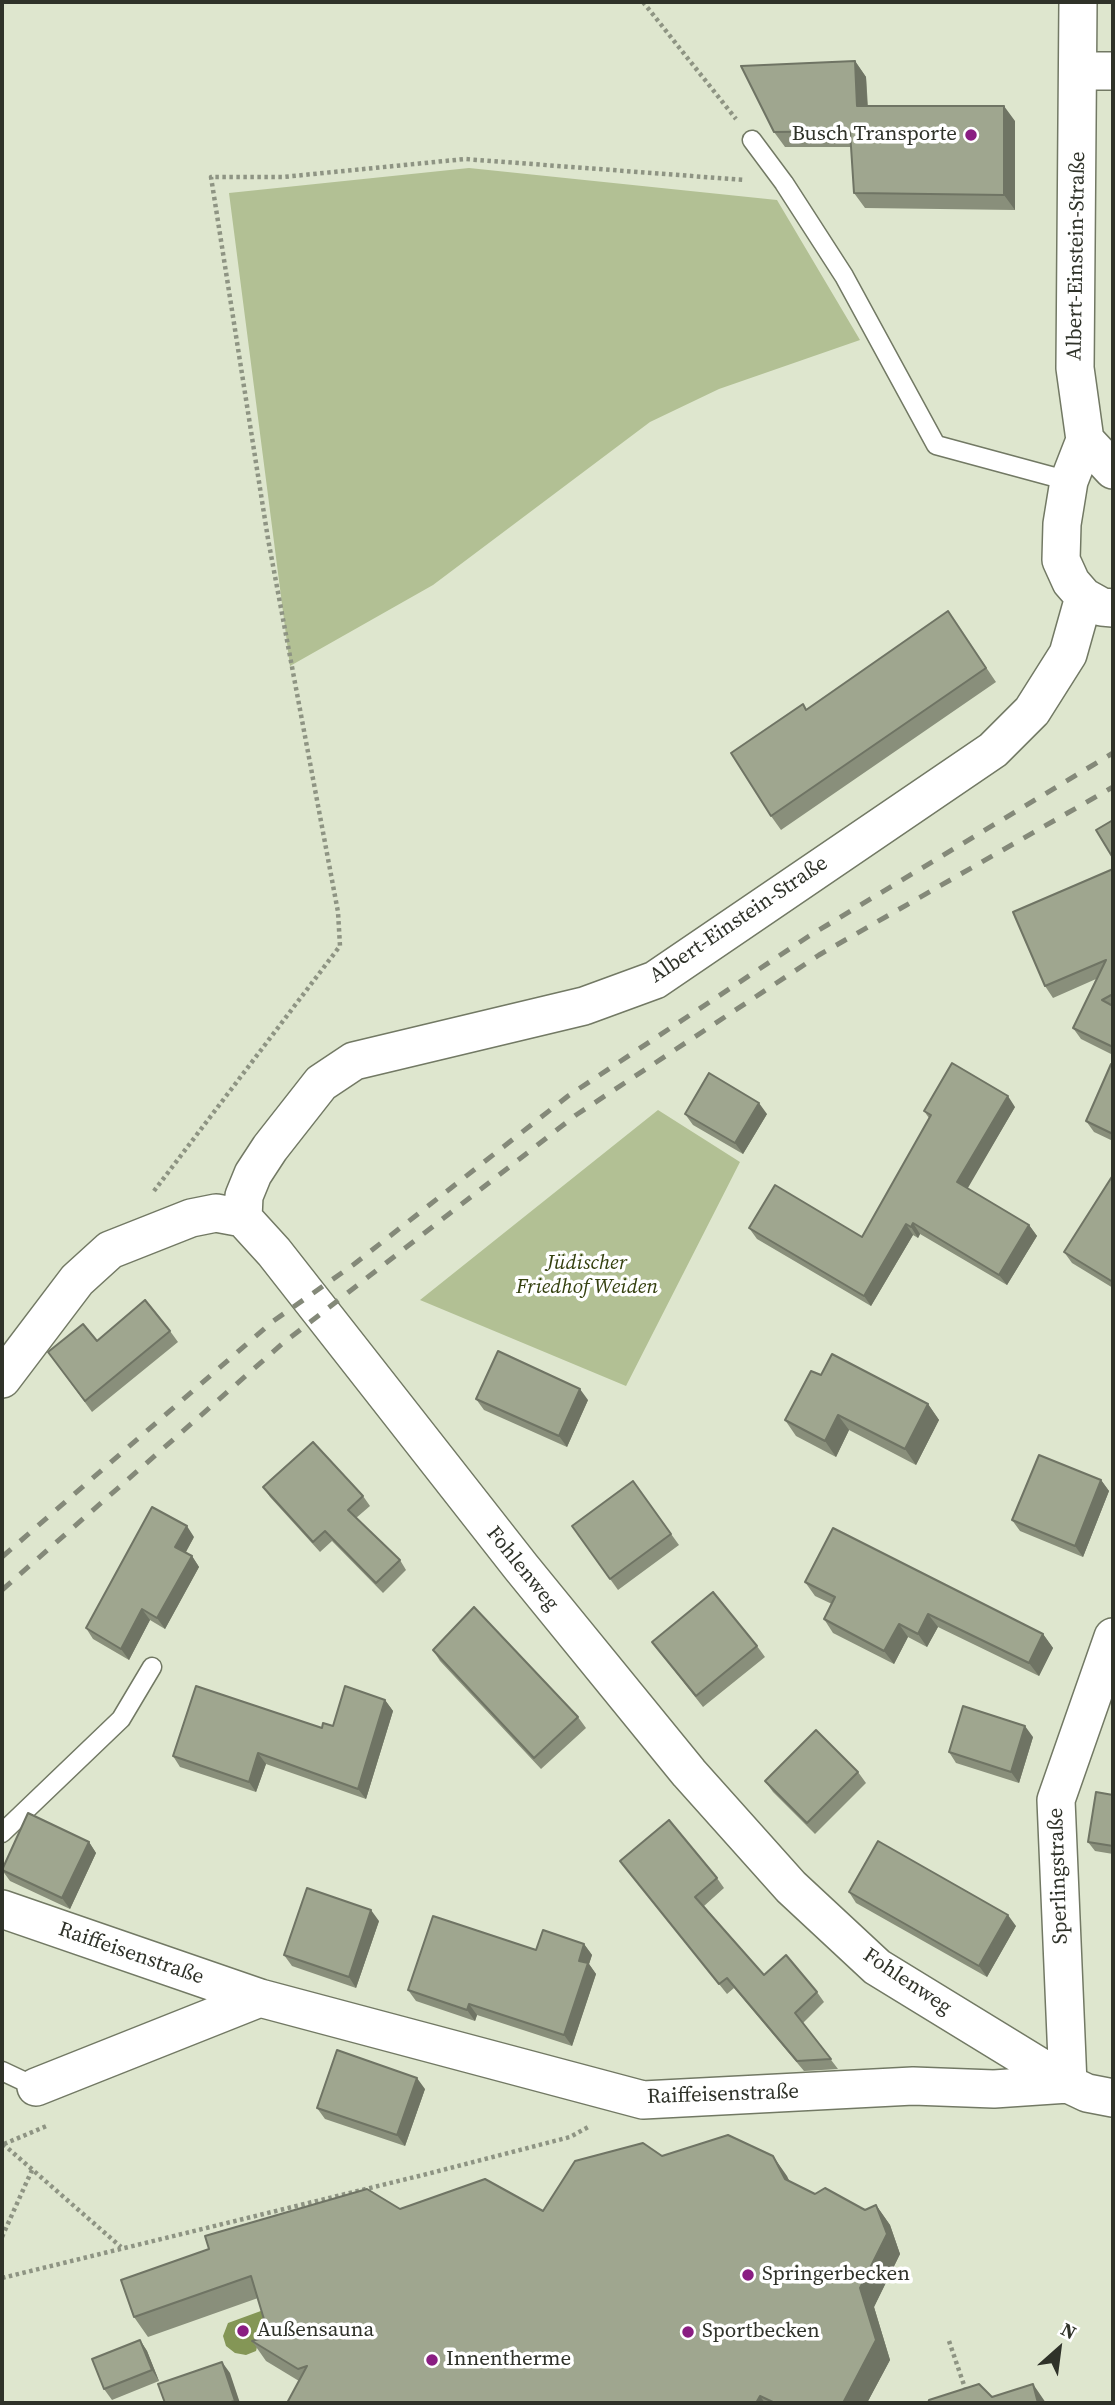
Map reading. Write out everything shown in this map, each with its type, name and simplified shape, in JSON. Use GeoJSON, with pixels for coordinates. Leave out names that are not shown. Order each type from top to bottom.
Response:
{"type":"FeatureCollection","features":[{"type":"Feature","properties":{"kind":"street","name":"Albert-Einstein-Straße"},"geometry":{"type":"LineString","coordinates":[[243,1218],[244,1196],[253,1174],[270,1148],[320,1083],[354,1061],[584,1006],[656,980],[993,750],[1032,711],[1099,603],[1071,582],[1060,560],[1069,481],[1084,440],[1075,368],[1096,71],[1078,2]]}},
{"type":"Feature","properties":{"kind":"street"},"geometry":{"type":"LineString","coordinates":[[1084,440],[1113,470]]}},
{"type":"Feature","properties":{"kind":"street"},"geometry":{"type":"LineString","coordinates":[[2,1379],[77,1280],[110,1250],[191,1218],[216,1213],[243,1218]]}},
{"type":"Feature","properties":{"kind":"street","name":"Fohlenweg"},"geometry":{"type":"LineString","coordinates":[[243,1218],[636,1708],[791,1886],[877,1967],[1068,2084]]}},
{"type":"Feature","properties":{"kind":"street","name":"Sperlingstraße"},"geometry":{"type":"LineString","coordinates":[[1068,2084],[1056,1800],[1113,1637]]}},
{"type":"Feature","properties":{"kind":"street","name":"Raiffeisenstraße"},"geometry":{"type":"LineString","coordinates":[[2,1909],[260,1998],[643,2101],[913,2086],[994,2089],[1068,2084],[1087,2093],[1113,2098]]}},
{"type":"Feature","properties":{"kind":"street","name":"Raiffeisenstraße"},"geometry":{"type":"LineString","coordinates":[[36,2087],[260,1998]]}},
{"type":"Feature","properties":{"kind":"lane"},"geometry":{"type":"LineString","coordinates":[[752,140],[784,183],[844,276],[936,445],[1069,481]]}},
{"type":"Feature","properties":{"kind":"lane"},"geometry":{"type":"LineString","coordinates":[[2,1833],[121,1719],[152,1667]]}},
{"type":"Feature","properties":{"kind":"lane"},"geometry":{"type":"LineString","coordinates":[[2,2071],[36,2087]]}},
{"type":"Feature","properties":{"kind":"path"},"geometry":{"type":"LineString","coordinates":[[643,2],[752,140]]}},
{"type":"Feature","properties":{"kind":"path"},"geometry":{"type":"LineString","coordinates":[[151,1196],[340,946],[338,912],[268,539],[211,177],[284,177],[465,159],[784,183]]}},
{"type":"Feature","properties":{"kind":"path"},"geometry":{"type":"LineString","coordinates":[[2,2278],[570,2137],[643,2101]]}},
{"type":"Feature","properties":{"kind":"path"},"geometry":{"type":"LineString","coordinates":[[2,2143],[121,2247]]}},
{"type":"Feature","properties":{"kind":"path"},"geometry":{"type":"LineString","coordinates":[[2,2237],[32,2170]]}},
{"type":"Feature","properties":{"kind":"path"},"geometry":{"type":"LineString","coordinates":[[948,2341],[965,2391]]}},
{"type":"Feature","properties":{"kind":"green space"},"geometry":{"type":"Polygon","coordinates":[[[469,168],[777,200],[860,340],[719,389],[650,422],[433,585],[290,666],[229,193],[469,168]]]}},
{"type":"Feature","properties":{"kind":"green space","name":"Jüdischer Friedhof Weiden"},"geometry":{"type":"Polygon","coordinates":[[[658,1110],[740,1162],[626,1386],[420,1300],[658,1110]]]}},
{"type":"Feature","properties":{"kind":"shaded area","name":"Außensauna"},"geometry":{"type":"Polygon","coordinates":[[[269,2308],[272,2320],[262,2326],[256,2351],[246,2355],[235,2353],[226,2346],[223,2336],[228,2323],[269,2308]]]}},
{"type":"Feature","properties":{"kind":"building"},"geometry":{"type":"Polygon","coordinates":[[[855,61],[857,106],[1004,106],[1004,195],[854,193],[850,131],[774,132],[741,66],[855,61]]]}},
{"type":"Feature","properties":{"kind":"building"},"geometry":{"type":"Polygon","coordinates":[[[948,611],[986,668],[771,816],[731,753],[803,704],[806,710],[948,611]]]}},
{"type":"Feature","properties":{"kind":"building"},"geometry":{"type":"Polygon","coordinates":[[[1113,820],[1113,858],[1096,830],[1113,820]]]}},
{"type":"Feature","properties":{"kind":"building"},"geometry":{"type":"Polygon","coordinates":[[[1113,869],[1113,994],[1102,1000],[1113,1006],[1113,1047],[1073,1028],[1106,960],[1045,986],[1013,912],[1113,869]]]}},
{"type":"Feature","properties":{"kind":"building"},"geometry":{"type":"Polygon","coordinates":[[[952,1063],[1008,1096],[957,1182],[1029,1225],[999,1275],[913,1223],[911,1227],[906,1224],[864,1296],[749,1228],[775,1185],[862,1237],[931,1115],[924,1111],[952,1063]]]}},
{"type":"Feature","properties":{"kind":"building"},"geometry":{"type":"Polygon","coordinates":[[[1111,1064],[1113,1065],[1113,1134],[1086,1121],[1111,1064]]]}},
{"type":"Feature","properties":{"kind":"building"},"geometry":{"type":"Polygon","coordinates":[[[709,1073],[759,1103],[735,1143],[685,1114],[709,1073]]]}},
{"type":"Feature","properties":{"kind":"building"},"geometry":{"type":"Polygon","coordinates":[[[1113,1175],[1113,1282],[1064,1252],[1113,1175]]]}},
{"type":"Feature","properties":{"kind":"building"},"geometry":{"type":"Polygon","coordinates":[[[145,1300],[170,1331],[85,1401],[48,1352],[83,1324],[97,1341],[145,1300]]]}},
{"type":"Feature","properties":{"kind":"building"},"geometry":{"type":"Polygon","coordinates":[[[498,1351],[580,1389],[559,1436],[476,1399],[498,1351]]]}},
{"type":"Feature","properties":{"kind":"building"},"geometry":{"type":"Polygon","coordinates":[[[832,1354],[928,1404],[905,1449],[838,1415],[825,1441],[785,1420],[811,1371],[821,1375],[832,1354]]]}},
{"type":"Feature","properties":{"kind":"building"},"geometry":{"type":"Polygon","coordinates":[[[313,1442],[363,1496],[348,1510],[400,1560],[376,1583],[325,1531],[313,1542],[263,1487],[313,1442]]]}},
{"type":"Feature","properties":{"kind":"building"},"geometry":{"type":"Polygon","coordinates":[[[1039,1455],[1101,1480],[1075,1546],[1012,1520],[1039,1455]]]}},
{"type":"Feature","properties":{"kind":"building"},"geometry":{"type":"Polygon","coordinates":[[[633,1481],[671,1534],[610,1579],[572,1526],[633,1481]]]}},
{"type":"Feature","properties":{"kind":"building"},"geometry":{"type":"Polygon","coordinates":[[[152,1507],[187,1526],[175,1547],[192,1556],[157,1618],[142,1609],[121,1649],[86,1628],[152,1507]]]}},
{"type":"Feature","properties":{"kind":"building"},"geometry":{"type":"Polygon","coordinates":[[[833,1528],[1043,1634],[1029,1663],[928,1614],[918,1634],[899,1624],[884,1651],[824,1619],[835,1597],[805,1582],[833,1528]]]}},
{"type":"Feature","properties":{"kind":"building"},"geometry":{"type":"Polygon","coordinates":[[[713,1592],[757,1646],[696,1696],[652,1642],[713,1592]]]}},
{"type":"Feature","properties":{"kind":"building"},"geometry":{"type":"Polygon","coordinates":[[[474,1607],[578,1717],[534,1758],[433,1650],[474,1607]]]}},
{"type":"Feature","properties":{"kind":"building"},"geometry":{"type":"Polygon","coordinates":[[[196,1686],[322,1728],[323,1723],[333,1726],[345,1686],[385,1700],[358,1789],[258,1753],[249,1782],[173,1756],[196,1686]]]}},
{"type":"Feature","properties":{"kind":"building"},"geometry":{"type":"Polygon","coordinates":[[[963,1706],[1025,1726],[1011,1772],[949,1752],[963,1706]]]}},
{"type":"Feature","properties":{"kind":"building"},"geometry":{"type":"Polygon","coordinates":[[[816,1730],[858,1772],[807,1823],[765,1781],[816,1730]]]}},
{"type":"Feature","properties":{"kind":"building"},"geometry":{"type":"Polygon","coordinates":[[[1096,1792],[1113,1795],[1113,1846],[1088,1842],[1096,1792]]]}},
{"type":"Feature","properties":{"kind":"building"},"geometry":{"type":"Polygon","coordinates":[[[28,1813],[89,1842],[62,1898],[2,1870],[28,1813]]]}},
{"type":"Feature","properties":{"kind":"building"},"geometry":{"type":"Polygon","coordinates":[[[669,1820],[717,1878],[695,1897],[764,1975],[786,1955],[817,1992],[795,2013],[831,2059],[797,2061],[727,1978],[719,1984],[620,1861],[669,1820]]]}},
{"type":"Feature","properties":{"kind":"building"},"geometry":{"type":"Polygon","coordinates":[[[878,1841],[1008,1915],[979,1966],[849,1892],[878,1841]]]}},
{"type":"Feature","properties":{"kind":"building"},"geometry":{"type":"Polygon","coordinates":[[[307,1888],[371,1910],[349,1977],[284,1955],[307,1888]]]}},
{"type":"Feature","properties":{"kind":"building"},"geometry":{"type":"Polygon","coordinates":[[[433,1916],[536,1950],[543,1930],[584,1944],[579,1961],[588,1963],[564,2035],[469,2004],[467,2010],[408,1990],[433,1916]]]}},
{"type":"Feature","properties":{"kind":"building"},"geometry":{"type":"Polygon","coordinates":[[[337,2050],[417,2078],[397,2135],[317,2108],[337,2050]]]}},
{"type":"Feature","properties":{"kind":"building"},"geometry":{"type":"Polygon","coordinates":[[[728,2135],[773,2156],[785,2179],[815,2194],[825,2188],[865,2210],[876,2205],[887,2234],[860,2288],[876,2340],[843,2403],[775,2403],[760,2396],[756,2403],[287,2403],[307,2366],[298,2369],[252,2341],[269,2336],[251,2276],[134,2317],[121,2280],[209,2249],[205,2236],[367,2189],[400,2209],[485,2179],[543,2211],[575,2161],[643,2143],[662,2156],[728,2135]]]}},
{"type":"Feature","properties":{"kind":"building"},"geometry":{"type":"Polygon","coordinates":[[[140,2340],[152,2370],[104,2389],[92,2359],[140,2340]]]}},
{"type":"Feature","properties":{"kind":"building"},"geometry":{"type":"Polygon","coordinates":[[[222,2362],[235,2401],[165,2403],[158,2384],[222,2362]]]}},
{"type":"Feature","properties":{"kind":"building"},"geometry":{"type":"Polygon","coordinates":[[[979,2384],[992,2397],[1033,2384],[1038,2403],[928,2403],[929,2400],[979,2384]]]}},
{"type":"Feature","properties":{"kind":"railway"},"geometry":{"type":"LineString","coordinates":[[2,1557],[272,1322],[353,1265],[568,1096],[809,936],[1113,753]]}},
{"type":"Feature","properties":{"kind":"railway"},"geometry":{"type":"LineString","coordinates":[[2,1590],[282,1344],[576,1115],[819,955],[1113,787]]}},
{"type":"Feature","properties":{"kind":"place","name":"Busch Transporte"},"geometry":{"type":"Point","coordinates":[971,135]}},
{"type":"Feature","properties":{"kind":"place","name":"Springerbecken"},"geometry":{"type":"Point","coordinates":[748,2275]}},
{"type":"Feature","properties":{"kind":"place","name":"Außensauna"},"geometry":{"type":"Point","coordinates":[243,2331]}},
{"type":"Feature","properties":{"kind":"place","name":"Sportbecken"},"geometry":{"type":"Point","coordinates":[688,2332]}},
{"type":"Feature","properties":{"kind":"place","name":"Innentherme"},"geometry":{"type":"Point","coordinates":[432,2360]}}]}
